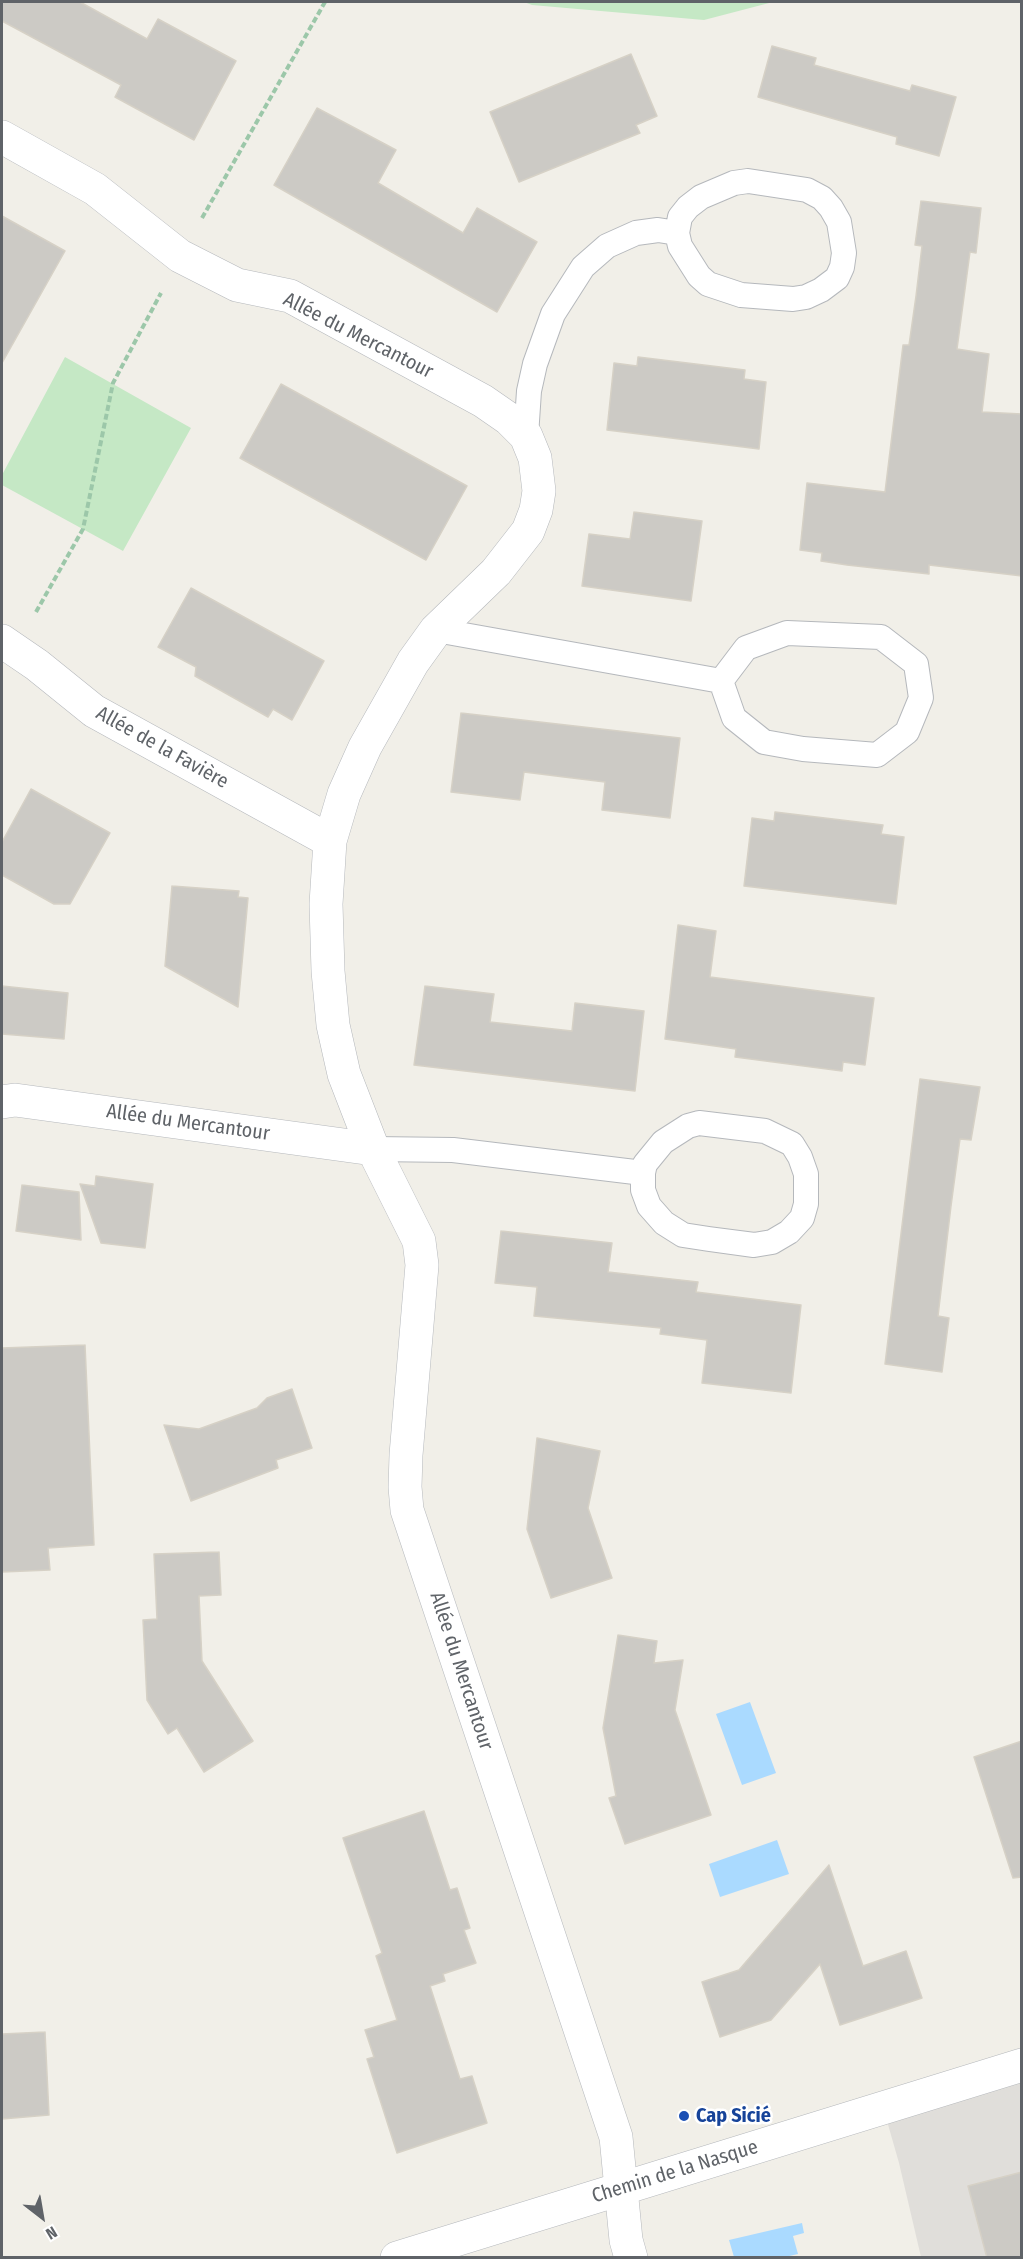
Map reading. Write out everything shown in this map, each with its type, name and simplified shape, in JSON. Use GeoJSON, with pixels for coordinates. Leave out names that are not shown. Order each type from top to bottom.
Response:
{"type":"FeatureCollection","features":[{"type":"Feature","properties":{"kind":"street","name":"Allée du Mercantour"},"geometry":{"type":"LineString","coordinates":[[2,137],[95,189],[180,256],[237,285],[290,296],[483,401],[509,419],[526,436],[535,458],[539,491],[536,510],[528,531],[496,572],[436,630],[413,662],[365,747],[344,794],[330,841],[326,904],[328,971],[333,1025],[344,1074],[373,1149],[419,1241],[422,1266],[406,1455],[407,1510],[615,2137],[631,2258]]}},
{"type":"Feature","properties":{"kind":"street","name":"Allée de la Favière"},"geometry":{"type":"LineString","coordinates":[[8,645],[94,711],[330,841]]}},
{"type":"Feature","properties":{"kind":"street","name":"Allée du Mercantour"},"geometry":{"type":"LineString","coordinates":[[2,1102],[15,1101],[373,1149]]}},
{"type":"Feature","properties":{"kind":"street","name":"Chemin de la Nasque"},"geometry":{"type":"LineString","coordinates":[[397,2258],[1022,2065]]}},
{"type":"Feature","properties":{"kind":"lane"},"geometry":{"type":"LineString","coordinates":[[748,182],[807,189],[822,198],[839,222],[843,246],[843,267],[837,278],[821,290],[806,297],[793,300],[741,295],[708,284],[699,276],[680,246],[677,232],[680,217],[688,207],[701,197],[734,183],[748,182]]}},
{"type":"Feature","properties":{"kind":"lane","name":"Allée du Mercantour"},"geometry":{"type":"LineString","coordinates":[[526,436],[529,391],[542,344],[553,314],[583,267],[607,246],[636,233],[658,230],[677,232]]}},
{"type":"Feature","properties":{"kind":"lane"},"geometry":{"type":"LineString","coordinates":[[436,630],[721,681]]}},
{"type":"Feature","properties":{"kind":"lane"},"geometry":{"type":"LineString","coordinates":[[787,633],[881,637],[916,664],[921,698],[907,732],[876,755],[813,750],[764,742],[734,718],[721,681],[746,648],[787,633]]}},
{"type":"Feature","properties":{"kind":"lane"},"geometry":{"type":"LineString","coordinates":[[699,1124],[765,1131],[792,1144],[800,1157],[806,1174],[806,1204],[802,1218],[789,1232],[772,1242],[754,1245],[683,1235],[664,1223],[649,1206],[643,1190],[643,1173],[645,1164],[663,1142],[688,1126],[699,1124]]}},
{"type":"Feature","properties":{"kind":"lane","name":"Allée du Mercantour"},"geometry":{"type":"LineString","coordinates":[[373,1149],[453,1150],[643,1173]]}},
{"type":"Feature","properties":{"kind":"path"},"geometry":{"type":"LineString","coordinates":[[8,645],[83,529]]}},
{"type":"Feature","properties":{"kind":"shaded area"},"geometry":{"type":"Polygon","coordinates":[[[1021,2065],[1021,2257],[921,2257],[883,2107],[1021,2065]]]}},
{"type":"Feature","properties":{"kind":"green space"},"geometry":{"type":"Polygon","coordinates":[[[524,2],[773,2],[704,20],[532,5],[524,2]]]}},
{"type":"Feature","properties":{"kind":"green space"},"geometry":{"type":"Polygon","coordinates":[[[65,357],[191,428],[123,551],[2,485],[2,475],[65,357]]]}},
{"type":"Feature","properties":{"kind":"water"},"geometry":{"type":"Polygon","coordinates":[[[750,1702],[776,1773],[742,1785],[716,1714],[750,1702]]]}},
{"type":"Feature","properties":{"kind":"water"},"geometry":{"type":"Polygon","coordinates":[[[777,1840],[789,1874],[720,1897],[709,1864],[777,1840]]]}},
{"type":"Feature","properties":{"kind":"water"},"geometry":{"type":"Polygon","coordinates":[[[802,2223],[804,2233],[793,2236],[798,2254],[785,2257],[734,2257],[729,2240],[802,2223]]]}},
{"type":"Feature","properties":{"kind":"building"},"geometry":{"type":"Polygon","coordinates":[[[2,2],[80,2],[147,39],[158,19],[236,61],[194,140],[115,97],[121,85],[2,21],[2,2]]]}},
{"type":"Feature","properties":{"kind":"building"},"geometry":{"type":"Polygon","coordinates":[[[772,46],[816,58],[814,65],[910,91],[912,85],[956,97],[939,156],[896,144],[897,137],[758,97],[772,46]]]}},
{"type":"Feature","properties":{"kind":"building"},"geometry":{"type":"Polygon","coordinates":[[[631,54],[657,116],[636,125],[640,133],[519,182],[490,112],[631,54]]]}},
{"type":"Feature","properties":{"kind":"building"},"geometry":{"type":"Polygon","coordinates":[[[317,108],[396,150],[378,183],[463,233],[477,208],[537,242],[497,312],[274,185],[317,108]]]}},
{"type":"Feature","properties":{"kind":"building"},"geometry":{"type":"Polygon","coordinates":[[[921,201],[981,208],[976,253],[970,252],[957,349],[989,354],[982,412],[1022,414],[1022,576],[929,565],[929,574],[847,565],[821,561],[822,553],[800,550],[807,483],[885,492],[903,345],[909,345],[916,296],[922,246],[915,245],[921,201]]]}},
{"type":"Feature","properties":{"kind":"building"},"geometry":{"type":"Polygon","coordinates":[[[2,216],[65,251],[2,363],[2,216]]]}},
{"type":"Feature","properties":{"kind":"building"},"geometry":{"type":"Polygon","coordinates":[[[638,357],[745,370],[744,379],[766,382],[759,449],[607,430],[614,363],[637,366],[638,357]]]}},
{"type":"Feature","properties":{"kind":"building"},"geometry":{"type":"Polygon","coordinates":[[[281,384],[467,486],[426,560],[240,458],[281,384]]]}},
{"type":"Feature","properties":{"kind":"building"},"geometry":{"type":"Polygon","coordinates":[[[634,512],[702,521],[691,601],[582,586],[589,534],[630,539],[634,512]]]}},
{"type":"Feature","properties":{"kind":"building"},"geometry":{"type":"Polygon","coordinates":[[[191,588],[324,661],[292,720],[273,709],[268,717],[195,676],[196,667],[158,647],[191,588]]]}},
{"type":"Feature","properties":{"kind":"building"},"geometry":{"type":"Polygon","coordinates":[[[461,713],[680,738],[670,818],[602,810],[605,782],[524,772],[520,800],[451,792],[461,713]]]}},
{"type":"Feature","properties":{"kind":"building"},"geometry":{"type":"Polygon","coordinates":[[[31,789],[110,833],[70,904],[54,904],[2,875],[2,842],[31,789]]]}},
{"type":"Feature","properties":{"kind":"building"},"geometry":{"type":"Polygon","coordinates":[[[775,812],[883,825],[881,834],[904,837],[896,904],[744,886],[752,818],[774,821],[775,812]]]}},
{"type":"Feature","properties":{"kind":"building"},"geometry":{"type":"Polygon","coordinates":[[[172,886],[239,891],[238,897],[248,898],[238,1007],[165,966],[172,886]]]}},
{"type":"Feature","properties":{"kind":"building"},"geometry":{"type":"Polygon","coordinates":[[[678,925],[716,931],[710,977],[874,998],[865,1065],[843,1062],[842,1071],[735,1057],[736,1049],[665,1039],[678,925]]]}},
{"type":"Feature","properties":{"kind":"building"},"geometry":{"type":"Polygon","coordinates":[[[2,986],[68,993],[64,1039],[2,1034],[2,986]]]}},
{"type":"Feature","properties":{"kind":"building"},"geometry":{"type":"Polygon","coordinates":[[[425,986],[494,994],[490,1022],[572,1031],[575,1003],[644,1011],[635,1091],[414,1065],[425,986]]]}},
{"type":"Feature","properties":{"kind":"building"},"geometry":{"type":"Polygon","coordinates":[[[920,1079],[980,1087],[971,1140],[960,1139],[951,1206],[938,1316],[949,1318],[942,1372],[885,1364],[920,1079]]]}},
{"type":"Feature","properties":{"kind":"building"},"geometry":{"type":"Polygon","coordinates":[[[96,1176],[153,1184],[145,1248],[101,1243],[80,1184],[95,1186],[96,1176]]]}},
{"type":"Feature","properties":{"kind":"building"},"geometry":{"type":"Polygon","coordinates":[[[22,1185],[79,1192],[81,1240],[16,1231],[22,1185]]]}},
{"type":"Feature","properties":{"kind":"building"},"geometry":{"type":"Polygon","coordinates":[[[501,1231],[612,1243],[608,1272],[698,1282],[696,1292],[801,1305],[791,1393],[702,1383],[707,1340],[660,1334],[661,1328],[534,1316],[537,1287],[495,1283],[501,1231]]]}},
{"type":"Feature","properties":{"kind":"building"},"geometry":{"type":"Polygon","coordinates":[[[85,1345],[94,1545],[48,1548],[50,1570],[2,1572],[2,1348],[85,1345]]]}},
{"type":"Feature","properties":{"kind":"building"},"geometry":{"type":"Polygon","coordinates":[[[292,1389],[312,1448],[276,1460],[278,1468],[191,1501],[164,1425],[199,1429],[257,1408],[267,1398],[292,1389]]]}},
{"type":"Feature","properties":{"kind":"building"},"geometry":{"type":"Polygon","coordinates":[[[537,1438],[600,1451],[588,1508],[612,1578],[551,1598],[527,1529],[537,1438]]]}},
{"type":"Feature","properties":{"kind":"building"},"geometry":{"type":"Polygon","coordinates":[[[219,1552],[221,1595],[199,1596],[202,1661],[253,1741],[204,1772],[177,1728],[168,1734],[147,1700],[143,1620],[157,1619],[154,1554],[219,1552]]]}},
{"type":"Feature","properties":{"kind":"building"},"geometry":{"type":"Polygon","coordinates":[[[618,1635],[657,1641],[654,1663],[683,1660],[675,1710],[711,1815],[625,1844],[609,1798],[616,1796],[603,1728],[618,1635]]]}},
{"type":"Feature","properties":{"kind":"building"},"geometry":{"type":"Polygon","coordinates":[[[1022,1741],[1022,1877],[1013,1878],[974,1757],[1022,1741]]]}},
{"type":"Feature","properties":{"kind":"building"},"geometry":{"type":"Polygon","coordinates":[[[424,1811],[450,1890],[457,1888],[470,1928],[464,1930],[476,1963],[443,1974],[445,1981],[430,1986],[460,2079],[472,2076],[487,2123],[397,2153],[367,2059],[374,2057],[365,2030],[397,2020],[376,1956],[382,1953],[343,1838],[424,1811]]]}},
{"type":"Feature","properties":{"kind":"building"},"geometry":{"type":"Polygon","coordinates":[[[829,1865],[863,1966],[906,1951],[922,1998],[840,2025],[820,1964],[771,2020],[720,2037],[702,1982],[739,1970],[829,1865]]]}},
{"type":"Feature","properties":{"kind":"building"},"geometry":{"type":"Polygon","coordinates":[[[45,2032],[49,2115],[2,2119],[2,2034],[45,2032]]]}},
{"type":"Feature","properties":{"kind":"building"},"geometry":{"type":"Polygon","coordinates":[[[1022,2172],[1022,2258],[987,2258],[968,2186],[1022,2172]]]}},
{"type":"Feature","properties":{"kind":"place","name":"Cap Sicié"},"geometry":{"type":"Point","coordinates":[684,2116]}}]}
